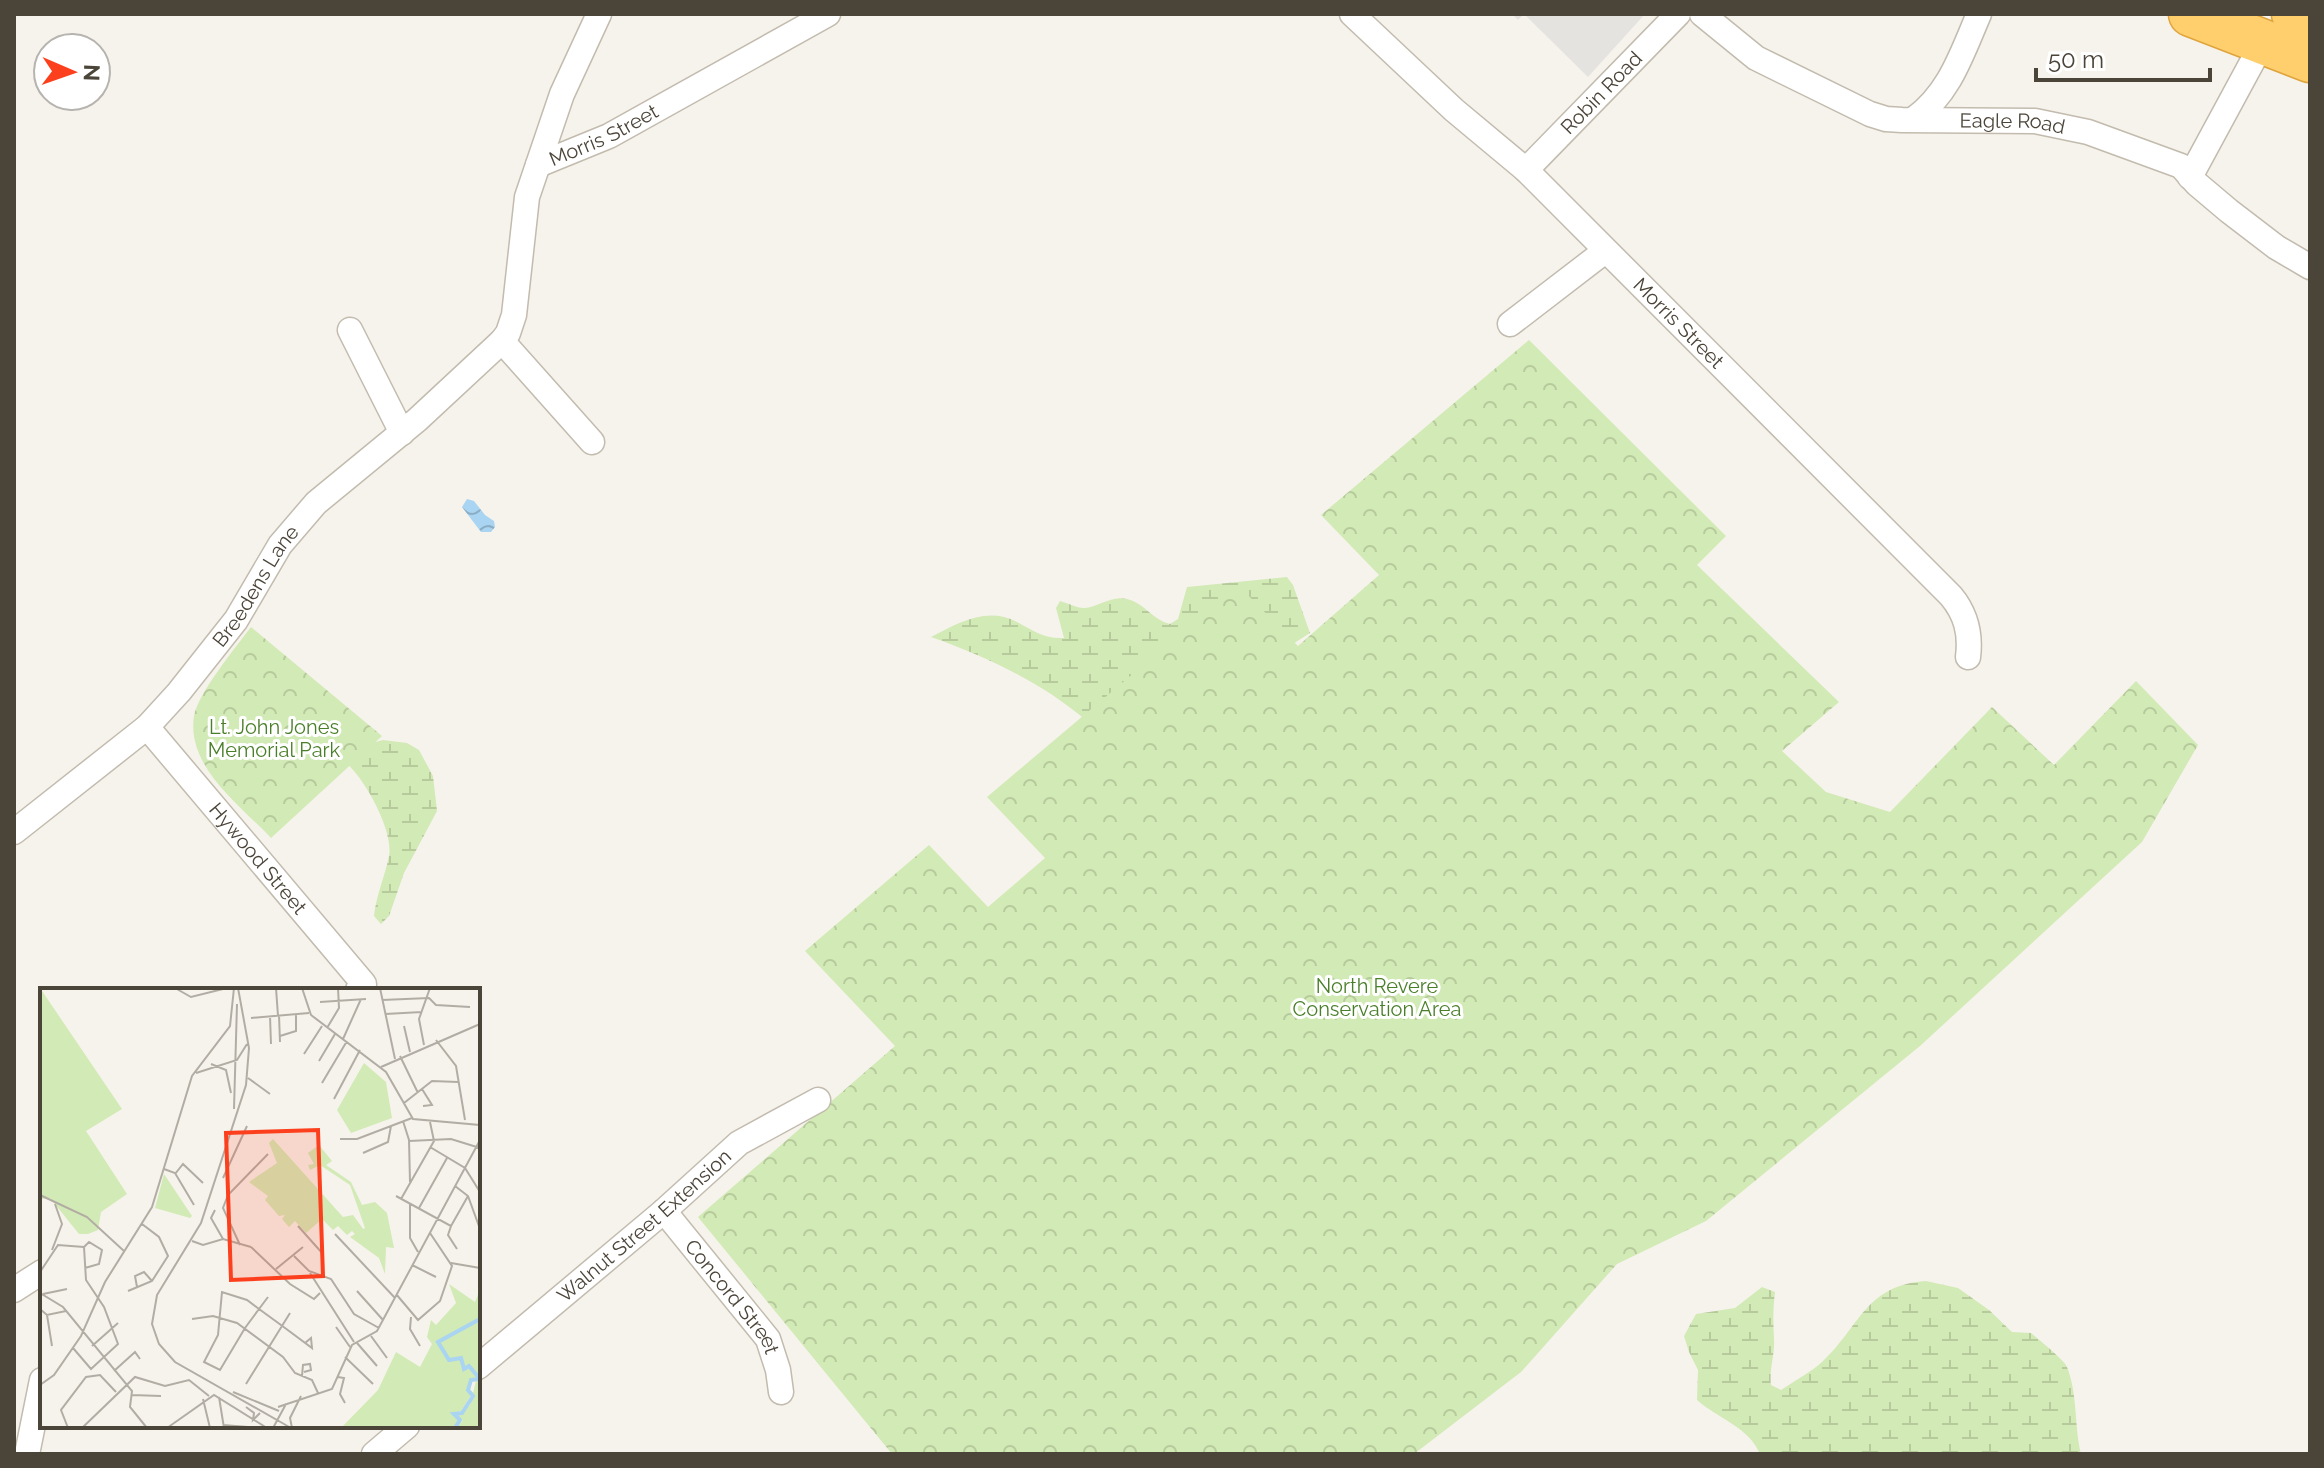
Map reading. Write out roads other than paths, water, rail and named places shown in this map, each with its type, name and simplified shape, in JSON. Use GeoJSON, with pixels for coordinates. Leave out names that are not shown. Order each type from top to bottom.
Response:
{"type":"FeatureCollection","features":[{"type":"Feature","properties":{"kind":"highway"},"geometry":{"type":"LineString","coordinates":[[2191,14],[2279,28],[2310,20]]}},
{"type":"Feature","properties":{"kind":"highway"},"geometry":{"type":"LineString","coordinates":[[2279,28],[2310,60]]}},
{"type":"Feature","properties":{"kind":"street"},"geometry":{"type":"LineString","coordinates":[[538,165],[562,94],[599,14]]}},
{"type":"Feature","properties":{"kind":"street","name":"Morris Street"},"geometry":{"type":"LineString","coordinates":[[502,341],[514,315],[527,197],[538,165],[609,136],[828,14]]}},
{"type":"Feature","properties":{"kind":"street","name":"Morris Street"},"geometry":{"type":"LineString","coordinates":[[1352,14],[1454,110],[1526,170],[1951,596],[1969,631],[1968,657]]}},
{"type":"Feature","properties":{"kind":"street","name":"Robin Road"},"geometry":{"type":"LineString","coordinates":[[1526,170],[1678,14]]}},
{"type":"Feature","properties":{"kind":"street","name":"Eagle Road"},"geometry":{"type":"LineString","coordinates":[[1702,14],[1756,58],[1870,114],[1886,119],[2035,121],[2088,132],[2181,166],[2190,177],[2276,247],[2310,267]]}},
{"type":"Feature","properties":{"kind":"street"},"geometry":{"type":"LineString","coordinates":[[1914,119],[1939,98],[1979,14]]}},
{"type":"Feature","properties":{"kind":"street"},"geometry":{"type":"LineString","coordinates":[[2190,177],[2279,28]]}},
{"type":"Feature","properties":{"kind":"street"},"geometry":{"type":"LineString","coordinates":[[1510,324],[1605,251]]}},
{"type":"Feature","properties":{"kind":"street"},"geometry":{"type":"LineString","coordinates":[[350,330],[402,433]]}},
{"type":"Feature","properties":{"kind":"street"},"geometry":{"type":"LineString","coordinates":[[502,341],[592,442]]}},
{"type":"Feature","properties":{"kind":"street","name":"Breedens Lane"},"geometry":{"type":"LineString","coordinates":[[14,832],[147,727],[236,620],[280,545],[316,503],[402,433],[502,341]]}},
{"type":"Feature","properties":{"kind":"street","name":"Hywood Street"},"geometry":{"type":"LineString","coordinates":[[147,727],[364,984],[360,988]]}},
{"type":"Feature","properties":{"kind":"street","name":"Walnut Street Extension"},"geometry":{"type":"LineString","coordinates":[[480,1365],[664,1211],[739,1143],[818,1100]]}},
{"type":"Feature","properties":{"kind":"street","name":"Concord Street"},"geometry":{"type":"LineString","coordinates":[[664,1211],[768,1339],[781,1392]]}},
{"type":"Feature","properties":{"kind":"street"},"geometry":{"type":"LineString","coordinates":[[14,1290],[40,1273]]}},
{"type":"Feature","properties":{"kind":"street"},"geometry":{"type":"LineString","coordinates":[[31,1454],[40,1393]]}},
{"type":"Feature","properties":{"kind":"water"},"geometry":{"type":"Polygon","coordinates":[[[467,499],[474,501],[494,521],[495,527],[491,532],[481,532],[462,507],[467,499]]]}},
{"type":"Feature","properties":{"kind":"park label","name":"Lt. John Jones Memorial Park"},"geometry":{"type":"Point","coordinates":[274,738]}},
{"type":"Feature","properties":{"kind":"park label","name":"North Revere Conservation Area"},"geometry":{"type":"Point","coordinates":[1377,998]}}]}
